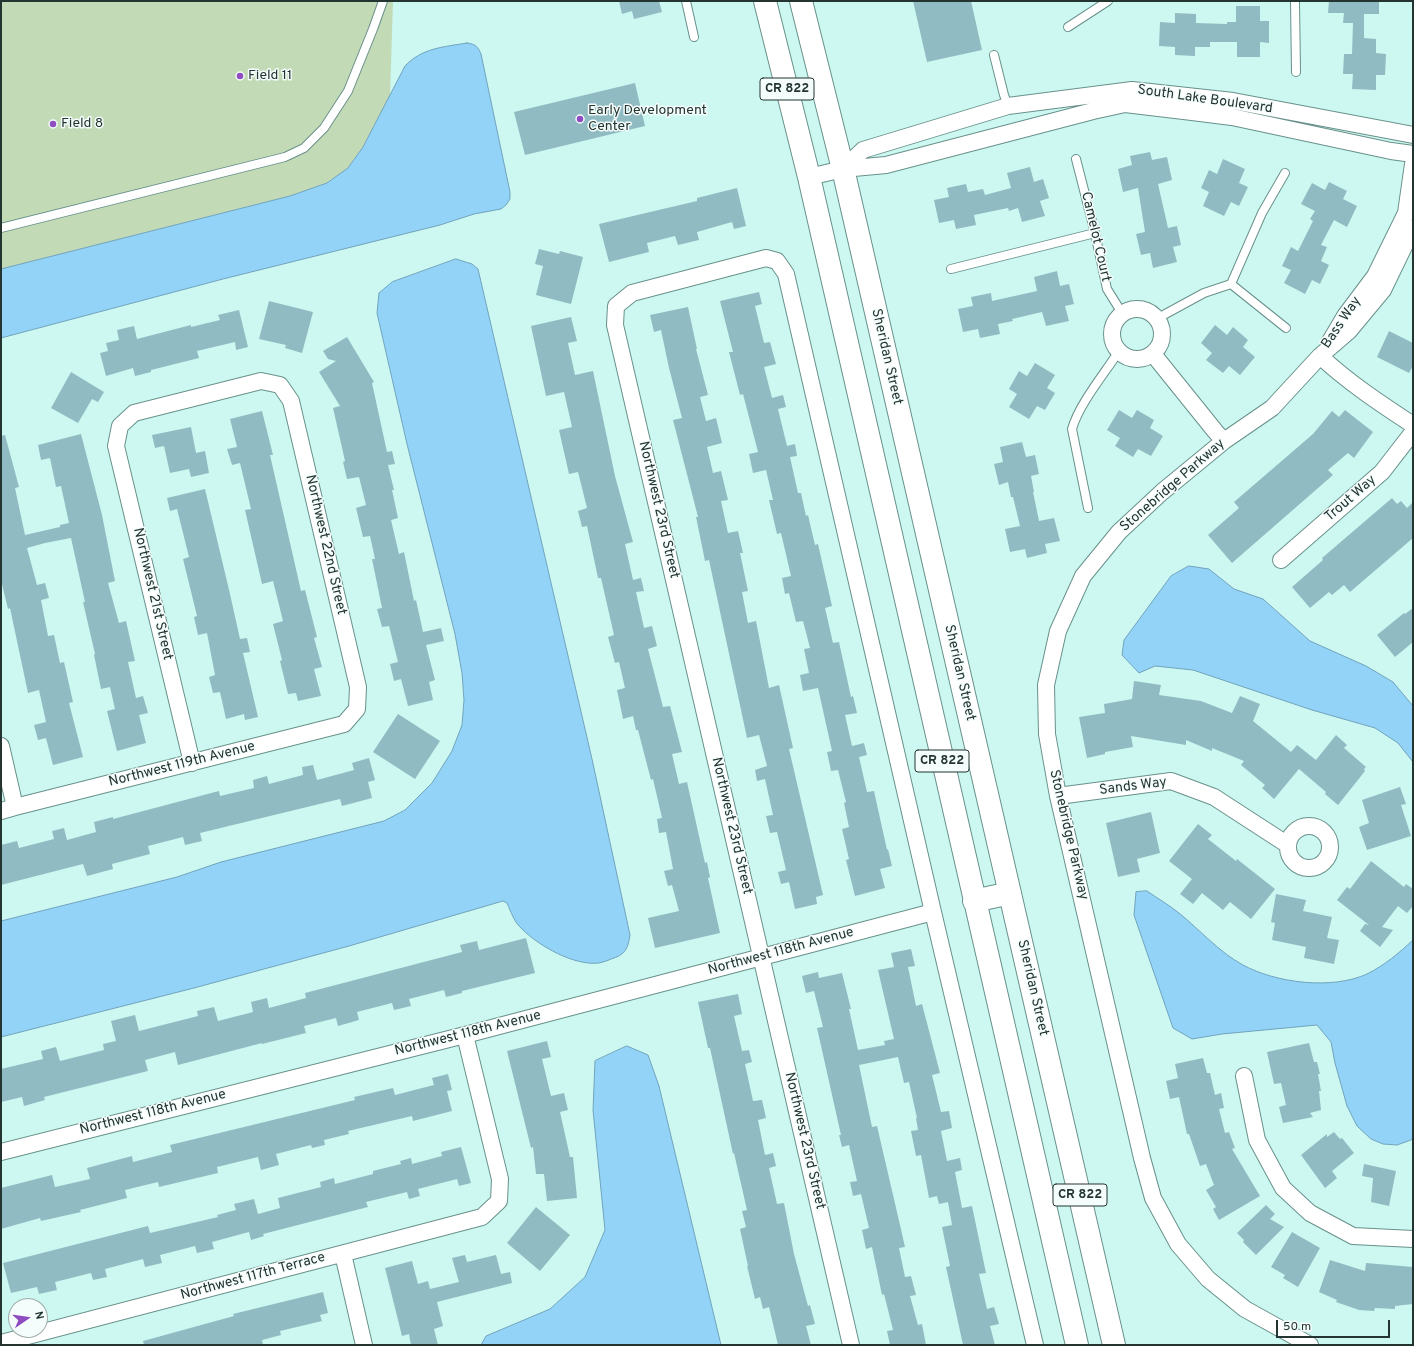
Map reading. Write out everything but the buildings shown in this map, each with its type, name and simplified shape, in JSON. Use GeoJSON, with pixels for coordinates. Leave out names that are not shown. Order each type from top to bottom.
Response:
{"type":"FeatureCollection","features":[{"type":"Feature","properties":{"kind":"main road","name":"CR 822"},"geometry":{"type":"LineString","coordinates":[[765,1],[809,177],[1077,1345]]}},
{"type":"Feature","properties":{"kind":"main road","name":"Sheridan Street"},"geometry":{"type":"LineString","coordinates":[[801,1],[843,169],[1114,1345]]}},
{"type":"Feature","properties":{"kind":"main road"},"geometry":{"type":"LineString","coordinates":[[974,901],[1010,893]]}},
{"type":"Feature","properties":{"kind":"street","name":"South Lake Boulevard"},"geometry":{"type":"LineString","coordinates":[[843,169],[862,150],[1008,106],[1132,90],[1233,102],[1413,135]]}},
{"type":"Feature","properties":{"kind":"street","name":"South Lake Boulevard"},"geometry":{"type":"LineString","coordinates":[[809,177],[843,169],[886,165],[1125,104],[1232,118],[1391,151],[1413,154]]}},
{"type":"Feature","properties":{"kind":"street","name":"Bass Way"},"geometry":{"type":"LineString","coordinates":[[1320,356],[1345,316],[1375,276],[1406,213],[1413,164]]}},
{"type":"Feature","properties":{"kind":"street","name":"Bass Way"},"geometry":{"type":"LineString","coordinates":[[1320,356],[1349,331],[1383,290],[1413,228]]}},
{"type":"Feature","properties":{"kind":"street","name":"Northwest 23rd Street"},"geometry":{"type":"LineString","coordinates":[[851,1345],[615,324],[616,306],[632,293],[766,258],[777,261],[786,274],[933,912]]}},
{"type":"Feature","properties":{"kind":"street"},"geometry":{"type":"LineString","coordinates":[[1131,308],[1141,308],[1150,311],[1158,318],[1162,327],[1163,337],[1160,347],[1153,354],[1144,359],[1134,359],[1124,356],[1117,349],[1112,340],[1112,330],[1115,320],[1122,313],[1131,308]]}},
{"type":"Feature","properties":{"kind":"street"},"geometry":{"type":"LineString","coordinates":[[1153,354],[1224,441]]}},
{"type":"Feature","properties":{"kind":"street"},"geometry":{"type":"LineString","coordinates":[[1320,356],[1334,369],[1366,393],[1413,425]]}},
{"type":"Feature","properties":{"kind":"street","name":"Stonebridge Parkway"},"geometry":{"type":"LineString","coordinates":[[1310,1345],[1245,1309],[1208,1279],[1178,1244],[1153,1198],[1058,796],[1046,734],[1046,685],[1058,631],[1083,576],[1119,532],[1162,492],[1224,441],[1272,408],[1320,356]]}},
{"type":"Feature","properties":{"kind":"street","name":"Northwest 21st Street"},"geometry":{"type":"LineString","coordinates":[[192,762],[116,446],[120,426],[134,414],[261,381],[280,385]]}},
{"type":"Feature","properties":{"kind":"street","name":"Northwest 22nd Street"},"geometry":{"type":"LineString","coordinates":[[280,385],[291,401],[358,687],[357,709]]}},
{"type":"Feature","properties":{"kind":"street","name":"Trout Way"},"geometry":{"type":"LineString","coordinates":[[1281,560],[1382,472],[1413,432]]}},
{"type":"Feature","properties":{"kind":"street","name":"Northwest 119th Avenue"},"geometry":{"type":"LineString","coordinates":[[8,809],[344,724],[357,709]]}},
{"type":"Feature","properties":{"kind":"street"},"geometry":{"type":"LineString","coordinates":[[1,746],[8,809]]}},
{"type":"Feature","properties":{"kind":"street","name":"Sands Way"},"geometry":{"type":"LineString","coordinates":[[1058,796],[1171,781],[1214,797],[1288,845]]}},
{"type":"Feature","properties":{"kind":"street"},"geometry":{"type":"LineString","coordinates":[[933,912],[1035,1345]]}},
{"type":"Feature","properties":{"kind":"street","name":"Northwest 118th Avenue"},"geometry":{"type":"LineString","coordinates":[[1,1152],[465,1035],[933,912]]}},
{"type":"Feature","properties":{"kind":"street","name":"Northwest 117th Terrace"},"geometry":{"type":"LineString","coordinates":[[1,1343],[482,1217],[499,1201],[500,1179],[465,1035]]}},
{"type":"Feature","properties":{"kind":"street"},"geometry":{"type":"LineString","coordinates":[[1244,1076],[1257,1140],[1283,1188],[1310,1213],[1353,1236],[1413,1239]]}},
{"type":"Feature","properties":{"kind":"street"},"geometry":{"type":"LineString","coordinates":[[343,1254],[364,1345]]}},
{"type":"Feature","properties":{"kind":"lane"},"geometry":{"type":"LineString","coordinates":[[1,228],[285,157],[304,148],[324,128],[348,91],[383,1]]}},
{"type":"Feature","properties":{"kind":"lane"},"geometry":{"type":"LineString","coordinates":[[686,1],[694,37]]}},
{"type":"Feature","properties":{"kind":"lane"},"geometry":{"type":"LineString","coordinates":[[1068,27],[1108,1]]}},
{"type":"Feature","properties":{"kind":"lane"},"geometry":{"type":"LineString","coordinates":[[1295,1],[1296,72]]}},
{"type":"Feature","properties":{"kind":"lane"},"geometry":{"type":"LineString","coordinates":[[994,55],[1008,106]]}},
{"type":"Feature","properties":{"kind":"lane","name":"Camelot Court"},"geometry":{"type":"LineString","coordinates":[[1076,159],[1095,233],[1107,289],[1122,313]]}},
{"type":"Feature","properties":{"kind":"lane"},"geometry":{"type":"LineString","coordinates":[[1158,318],[1204,293],[1231,284],[1262,213],[1285,173]]}},
{"type":"Feature","properties":{"kind":"lane"},"geometry":{"type":"LineString","coordinates":[[951,269],[1095,233]]}},
{"type":"Feature","properties":{"kind":"lane"},"geometry":{"type":"LineString","coordinates":[[1231,284],[1286,328]]}},
{"type":"Feature","properties":{"kind":"lane"},"geometry":{"type":"LineString","coordinates":[[1088,508],[1072,429],[1074,421],[1081,409],[1119,351]]}},
{"type":"Feature","properties":{"kind":"green space"},"geometry":{"type":"Polygon","coordinates":[[[1,1],[393,1],[390,96],[363,147],[348,168],[327,183],[290,196],[1,269],[1,1]]]}},
{"type":"Feature","properties":{"kind":"water"},"geometry":{"type":"Polygon","coordinates":[[[467,43],[476,46],[481,54],[510,192],[510,199],[501,209],[474,214],[440,225],[223,279],[1,338],[1,269],[290,196],[327,183],[348,168],[363,147],[405,66],[418,55],[433,49],[467,43]]]}},
{"type":"Feature","properties":{"kind":"water"},"geometry":{"type":"Polygon","coordinates":[[[456,259],[472,264],[478,269],[592,759],[630,935],[627,948],[620,956],[599,963],[589,963],[568,958],[547,948],[522,929],[513,917],[507,903],[503,901],[349,946],[194,988],[1,1037],[1,921],[177,877],[221,862],[384,821],[405,810],[432,783],[452,751],[462,725],[464,700],[462,673],[455,634],[407,444],[377,313],[379,293],[392,282],[456,259]]]}},
{"type":"Feature","properties":{"kind":"water"},"geometry":{"type":"Polygon","coordinates":[[[1189,566],[1209,569],[1234,589],[1263,599],[1310,641],[1366,666],[1393,682],[1413,706],[1413,762],[1398,743],[1375,728],[1312,710],[1193,670],[1155,666],[1139,673],[1122,655],[1124,640],[1171,576],[1189,566]]]}},
{"type":"Feature","properties":{"kind":"water"},"geometry":{"type":"Polygon","coordinates":[[[1147,891],[1179,913],[1234,960],[1256,971],[1288,980],[1321,983],[1353,979],[1380,967],[1413,940],[1413,1137],[1411,1140],[1397,1145],[1383,1144],[1371,1139],[1357,1126],[1347,1106],[1335,1063],[1331,1042],[1317,1025],[1222,1034],[1192,1039],[1173,1028],[1134,915],[1136,892],[1147,891]]]}},
{"type":"Feature","properties":{"kind":"water"},"geometry":{"type":"Polygon","coordinates":[[[627,1046],[648,1055],[659,1086],[721,1345],[481,1345],[486,1336],[550,1309],[585,1277],[605,1230],[593,1110],[595,1061],[627,1046]]]}},
{"type":"Feature","properties":{"kind":"place","name":"Field 11"},"geometry":{"type":"Point","coordinates":[240,76]}},
{"type":"Feature","properties":{"kind":"place","name":"Early Development Center"},"geometry":{"type":"Point","coordinates":[580,119]}},
{"type":"Feature","properties":{"kind":"place","name":"Field 8"},"geometry":{"type":"Point","coordinates":[53,124]}}]}
